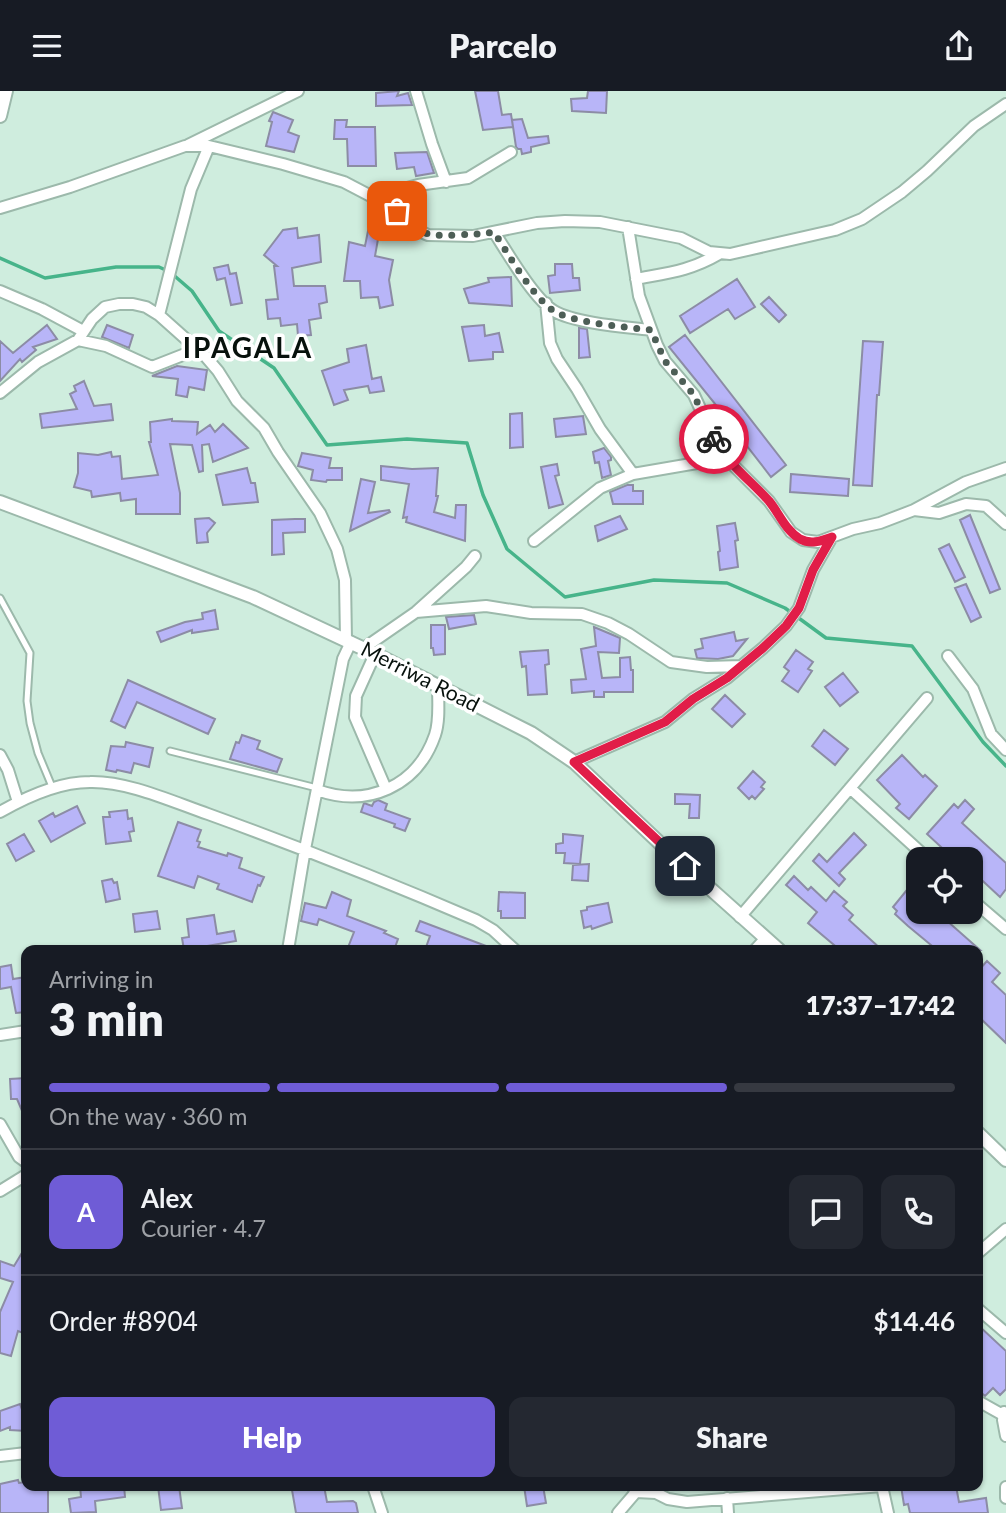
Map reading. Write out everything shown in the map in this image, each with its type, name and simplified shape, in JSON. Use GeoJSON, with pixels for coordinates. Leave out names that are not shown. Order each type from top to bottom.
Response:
{"type":"FeatureCollection","features":[{"type":"Feature","properties":{"kind":"street"},"geometry":{"type":"LineString","coordinates":[[0,117],[6,91]]}},
{"type":"Feature","properties":{"kind":"street"},"geometry":{"type":"LineString","coordinates":[[0,208],[70,187],[185,146],[298,91]]}},
{"type":"Feature","properties":{"kind":"street"},"geometry":{"type":"LineString","coordinates":[[416,91],[446,182]]}},
{"type":"Feature","properties":{"kind":"street"},"geometry":{"type":"LineString","coordinates":[[636,279],[675,273],[697,266],[719,254],[775,245],[835,230],[862,219],[902,192],[974,126],[1006,104]]}},
{"type":"Feature","properties":{"kind":"street"},"geometry":{"type":"LineString","coordinates":[[185,146],[209,146],[344,182],[375,197],[425,235],[473,236],[537,223],[600,222],[681,239],[702,250],[719,254]]}},
{"type":"Feature","properties":{"kind":"street"},"geometry":{"type":"LineString","coordinates":[[159,315],[191,189],[209,146]]}},
{"type":"Feature","properties":{"kind":"street"},"geometry":{"type":"LineString","coordinates":[[375,197],[418,185],[468,178],[511,152]]}},
{"type":"Feature","properties":{"kind":"street"},"geometry":{"type":"LineString","coordinates":[[628,227],[639,296],[665,361],[694,395],[715,442],[726,458],[769,501],[791,532],[803,541],[818,542],[853,529],[880,523],[914,510],[966,482],[1006,468]]}},
{"type":"Feature","properties":{"kind":"street"},"geometry":{"type":"LineString","coordinates":[[494,232],[529,285],[555,311],[567,316],[651,330]]}},
{"type":"Feature","properties":{"kind":"street"},"geometry":{"type":"LineString","coordinates":[[0,291],[43,309],[80,336],[152,367],[198,349]]}},
{"type":"Feature","properties":{"kind":"street"},"geometry":{"type":"LineString","coordinates":[[546,303],[550,343],[557,359],[589,412],[633,474]]}},
{"type":"Feature","properties":{"kind":"street"},"geometry":{"type":"LineString","coordinates":[[0,393],[38,362],[80,336],[97,313],[110,305],[133,304],[146,307],[198,349],[218,371],[237,401],[264,428],[326,524],[337,549],[345,580],[349,641],[343,659],[305,849],[289,945]]}},
{"type":"Feature","properties":{"kind":"street"},"geometry":{"type":"LineString","coordinates":[[534,541],[600,488],[633,474],[726,458]]}},
{"type":"Feature","properties":{"kind":"street","name":"Merriwa Road"},"geometry":{"type":"LineString","coordinates":[[0,502],[202,576],[370,651],[531,733],[574,762],[774,945]]}},
{"type":"Feature","properties":{"kind":"street"},"geometry":{"type":"LineString","coordinates":[[914,510],[939,513],[966,504],[986,506],[1006,524]]}},
{"type":"Feature","properties":{"kind":"street"},"geometry":{"type":"LineString","coordinates":[[574,762],[665,722],[741,666],[786,626],[799,608],[813,570],[832,537]]}},
{"type":"Feature","properties":{"kind":"street"},"geometry":{"type":"LineString","coordinates":[[386,789],[355,717],[356,696],[370,651],[467,567],[475,556]]}},
{"type":"Feature","properties":{"kind":"street"},"geometry":{"type":"LineString","coordinates":[[416,612],[486,606],[531,613],[582,614],[629,634],[671,662],[707,667],[741,666]]}},
{"type":"Feature","properties":{"kind":"street"},"geometry":{"type":"LineString","coordinates":[[948,656],[974,689],[991,734],[1006,750]]}},
{"type":"Feature","properties":{"kind":"street"},"geometry":{"type":"LineString","coordinates":[[317,789],[343,797],[360,798],[386,789],[415,771],[428,750],[438,724],[438,686]]}},
{"type":"Feature","properties":{"kind":"street"},"geometry":{"type":"LineString","coordinates":[[740,917],[928,698]]}},
{"type":"Feature","properties":{"kind":"street"},"geometry":{"type":"LineString","coordinates":[[0,755],[8,770],[18,802]]}},
{"type":"Feature","properties":{"kind":"street"},"geometry":{"type":"LineString","coordinates":[[0,812],[53,789],[90,782],[149,794],[305,849],[476,920],[493,930],[510,945]]}},
{"type":"Feature","properties":{"kind":"street"},"geometry":{"type":"LineString","coordinates":[[850,788],[915,847]]}},
{"type":"Feature","properties":{"kind":"street"},"geometry":{"type":"LineString","coordinates":[[983,909],[1006,929]]}},
{"type":"Feature","properties":{"kind":"street"},"geometry":{"type":"LineString","coordinates":[[760,945],[766,938]]}},
{"type":"Feature","properties":{"kind":"street"},"geometry":{"type":"LineString","coordinates":[[0,1035],[21,1032]]}},
{"type":"Feature","properties":{"kind":"street"},"geometry":{"type":"LineString","coordinates":[[0,1124],[21,1158]]}},
{"type":"Feature","properties":{"kind":"street"},"geometry":{"type":"LineString","coordinates":[[983,1138],[1006,1160]]}},
{"type":"Feature","properties":{"kind":"street"},"geometry":{"type":"LineString","coordinates":[[0,1191],[21,1178]]}},
{"type":"Feature","properties":{"kind":"street"},"geometry":{"type":"LineString","coordinates":[[983,1249],[1006,1229]]}},
{"type":"Feature","properties":{"kind":"street"},"geometry":{"type":"LineString","coordinates":[[983,1314],[1006,1333]]}},
{"type":"Feature","properties":{"kind":"street"},"geometry":{"type":"LineString","coordinates":[[983,1403],[1004,1412],[1006,1436]]}},
{"type":"Feature","properties":{"kind":"street"},"geometry":{"type":"LineString","coordinates":[[0,1456],[21,1454]]}},
{"type":"Feature","properties":{"kind":"street"},"geometry":{"type":"LineString","coordinates":[[1006,1487],[1006,1498]]}},
{"type":"Feature","properties":{"kind":"street"},"geometry":{"type":"LineString","coordinates":[[375,1491],[382,1513]]}},
{"type":"Feature","properties":{"kind":"street"},"geometry":{"type":"LineString","coordinates":[[618,1513],[633,1491]]}},
{"type":"Feature","properties":{"kind":"street"},"geometry":{"type":"LineString","coordinates":[[645,1491],[687,1502],[817,1491]]}},
{"type":"Feature","properties":{"kind":"street"},"geometry":{"type":"LineString","coordinates":[[883,1491],[888,1513]]}},
{"type":"Feature","properties":{"kind":"street"},"geometry":{"type":"LineString","coordinates":[[727,1498],[729,1513]]}},
{"type":"Feature","properties":{"kind":"lane"},"geometry":{"type":"LineString","coordinates":[[0,598],[30,653],[27,701],[30,723],[38,753],[53,789]]}},
{"type":"Feature","properties":{"kind":"lane"},"geometry":{"type":"LineString","coordinates":[[170,751],[317,789]]}},
{"type":"Feature","properties":{"kind":"building"},"geometry":{"type":"Polygon","coordinates":[[[399,91],[397,96],[408,93],[412,105],[376,106],[376,93],[399,91]]]}},
{"type":"Feature","properties":{"kind":"building"},"geometry":{"type":"Polygon","coordinates":[[[475,91],[498,91],[502,115],[511,114],[513,127],[483,130],[475,91]]]}},
{"type":"Feature","properties":{"kind":"building"},"geometry":{"type":"Polygon","coordinates":[[[588,91],[607,91],[606,113],[572,111],[571,99],[587,98],[588,91]]]}},
{"type":"Feature","properties":{"kind":"building"},"geometry":{"type":"Polygon","coordinates":[[[273,112],[293,120],[288,132],[299,136],[294,152],[266,146],[272,122],[269,121],[273,112]]]}},
{"type":"Feature","properties":{"kind":"building"},"geometry":{"type":"Polygon","coordinates":[[[522,119],[528,138],[548,136],[549,143],[531,147],[531,152],[522,154],[521,149],[516,147],[512,120],[522,119]]]}},
{"type":"Feature","properties":{"kind":"building"},"geometry":{"type":"Polygon","coordinates":[[[335,120],[347,120],[346,127],[375,127],[376,166],[348,166],[347,139],[334,139],[335,120]]]}},
{"type":"Feature","properties":{"kind":"building"},"geometry":{"type":"Polygon","coordinates":[[[427,152],[434,173],[416,176],[414,167],[397,169],[395,153],[427,152]]]}},
{"type":"Feature","properties":{"kind":"building"},"geometry":{"type":"Polygon","coordinates":[[[369,226],[380,228],[375,256],[393,260],[389,280],[393,305],[380,308],[378,297],[361,298],[360,281],[344,281],[349,242],[365,246],[369,226]]]}},
{"type":"Feature","properties":{"kind":"building"},"geometry":{"type":"Polygon","coordinates":[[[297,228],[298,238],[319,235],[321,262],[292,268],[294,286],[325,286],[327,302],[319,304],[321,318],[309,320],[311,335],[298,336],[297,324],[281,326],[280,318],[268,319],[266,300],[278,299],[274,266],[277,266],[264,255],[283,230],[297,228]]]}},
{"type":"Feature","properties":{"kind":"building"},"geometry":{"type":"Polygon","coordinates":[[[555,264],[572,264],[573,278],[579,278],[580,290],[550,293],[548,276],[555,275],[555,264]]]}},
{"type":"Feature","properties":{"kind":"building"},"geometry":{"type":"Polygon","coordinates":[[[228,265],[230,274],[236,273],[242,303],[231,305],[225,278],[217,280],[214,268],[228,265]]]}},
{"type":"Feature","properties":{"kind":"building"},"geometry":{"type":"Polygon","coordinates":[[[511,277],[512,306],[469,303],[464,289],[489,282],[488,278],[511,277]]]}},
{"type":"Feature","properties":{"kind":"building"},"geometry":{"type":"Polygon","coordinates":[[[737,279],[755,307],[735,319],[728,309],[690,333],[680,316],[737,279]]]}},
{"type":"Feature","properties":{"kind":"building"},"geometry":{"type":"Polygon","coordinates":[[[769,297],[786,315],[779,322],[761,304],[769,297]]]}},
{"type":"Feature","properties":{"kind":"building"},"geometry":{"type":"Polygon","coordinates":[[[47,325],[57,339],[33,347],[36,350],[22,362],[20,359],[0,381],[0,341],[13,353],[47,325]]]}},
{"type":"Feature","properties":{"kind":"building"},"geometry":{"type":"Polygon","coordinates":[[[107,325],[133,335],[129,348],[102,337],[107,325]]]}},
{"type":"Feature","properties":{"kind":"building"},"geometry":{"type":"Polygon","coordinates":[[[484,325],[485,336],[499,333],[503,352],[493,352],[493,359],[469,361],[462,327],[484,325]]]}},
{"type":"Feature","properties":{"kind":"building"},"geometry":{"type":"Polygon","coordinates":[[[579,328],[587,329],[590,357],[579,358],[579,328]]]}},
{"type":"Feature","properties":{"kind":"building"},"geometry":{"type":"Polygon","coordinates":[[[685,335],[786,465],[771,477],[669,347],[685,335]]]}},
{"type":"Feature","properties":{"kind":"building"},"geometry":{"type":"Polygon","coordinates":[[[863,341],[883,342],[872,486],[853,485],[863,341]]]}},
{"type":"Feature","properties":{"kind":"building"},"geometry":{"type":"Polygon","coordinates":[[[366,345],[372,379],[381,377],[384,391],[370,393],[368,386],[344,390],[348,400],[334,405],[322,371],[349,362],[347,349],[366,345]]]}},
{"type":"Feature","properties":{"kind":"building"},"geometry":{"type":"Polygon","coordinates":[[[177,366],[207,370],[204,390],[189,387],[187,397],[176,395],[178,379],[152,376],[177,366]]]}},
{"type":"Feature","properties":{"kind":"building"},"geometry":{"type":"Polygon","coordinates":[[[84,381],[94,406],[111,404],[113,420],[42,428],[40,414],[77,409],[70,394],[76,391],[74,386],[84,381]]]}},
{"type":"Feature","properties":{"kind":"building"},"geometry":{"type":"Polygon","coordinates":[[[522,413],[523,447],[510,448],[510,414],[522,413]]]}},
{"type":"Feature","properties":{"kind":"building"},"geometry":{"type":"Polygon","coordinates":[[[583,416],[586,434],[556,437],[554,419],[583,416]]]}},
{"type":"Feature","properties":{"kind":"building"},"geometry":{"type":"Polygon","coordinates":[[[172,419],[198,422],[197,434],[210,425],[215,432],[223,424],[248,448],[213,462],[209,444],[202,445],[203,471],[199,472],[192,445],[170,444],[180,493],[180,514],[136,514],[136,499],[121,501],[120,493],[92,497],[91,491],[74,487],[78,473],[78,453],[98,455],[111,452],[112,457],[120,456],[122,479],[158,475],[149,442],[150,422],[172,419]]]}},
{"type":"Feature","properties":{"kind":"building"},"geometry":{"type":"Polygon","coordinates":[[[604,448],[611,457],[608,461],[611,475],[602,478],[599,462],[595,463],[593,452],[604,448]]]}},
{"type":"Feature","properties":{"kind":"building"},"geometry":{"type":"Polygon","coordinates":[[[302,453],[331,458],[329,468],[342,468],[342,480],[311,480],[313,470],[298,466],[302,453]]]}},
{"type":"Feature","properties":{"kind":"building"},"geometry":{"type":"Polygon","coordinates":[[[557,464],[559,475],[555,476],[563,504],[549,508],[541,467],[557,464]]]}},
{"type":"Feature","properties":{"kind":"building"},"geometry":{"type":"Polygon","coordinates":[[[381,466],[438,468],[438,496],[434,512],[455,518],[456,505],[466,505],[465,541],[406,522],[407,517],[403,518],[409,484],[381,480],[381,466]]]}},
{"type":"Feature","properties":{"kind":"building"},"geometry":{"type":"Polygon","coordinates":[[[247,468],[251,483],[255,483],[258,502],[223,505],[216,475],[247,468]]]}},
{"type":"Feature","properties":{"kind":"building"},"geometry":{"type":"Polygon","coordinates":[[[791,474],[849,479],[848,496],[790,492],[791,474]]]}},
{"type":"Feature","properties":{"kind":"building"},"geometry":{"type":"Polygon","coordinates":[[[361,479],[375,482],[368,513],[390,512],[350,531],[361,479]]]}},
{"type":"Feature","properties":{"kind":"building"},"geometry":{"type":"Polygon","coordinates":[[[633,485],[633,491],[643,491],[643,504],[613,504],[610,492],[633,485]]]}},
{"type":"Feature","properties":{"kind":"building"},"geometry":{"type":"Polygon","coordinates":[[[970,515],[1000,589],[990,593],[960,520],[970,515]]]}},
{"type":"Feature","properties":{"kind":"building"},"geometry":{"type":"Polygon","coordinates":[[[620,516],[627,529],[598,541],[595,526],[620,516]]]}},
{"type":"Feature","properties":{"kind":"building"},"geometry":{"type":"Polygon","coordinates":[[[209,518],[215,523],[207,533],[208,542],[197,543],[195,519],[209,518]]]}},
{"type":"Feature","properties":{"kind":"building"},"geometry":{"type":"Polygon","coordinates":[[[305,519],[305,532],[283,533],[284,554],[272,555],[272,520],[305,519]]]}},
{"type":"Feature","properties":{"kind":"building"},"geometry":{"type":"Polygon","coordinates":[[[735,523],[738,567],[720,570],[717,526],[735,523]]]}},
{"type":"Feature","properties":{"kind":"building"},"geometry":{"type":"Polygon","coordinates":[[[949,544],[965,577],[955,582],[939,549],[949,544]]]}},
{"type":"Feature","properties":{"kind":"building"},"geometry":{"type":"Polygon","coordinates":[[[966,584],[981,617],[971,622],[955,588],[966,584]]]}},
{"type":"Feature","properties":{"kind":"building"},"geometry":{"type":"Polygon","coordinates":[[[215,610],[218,629],[192,633],[192,630],[161,642],[157,632],[203,619],[202,613],[215,610]]]}},
{"type":"Feature","properties":{"kind":"building"},"geometry":{"type":"Polygon","coordinates":[[[474,615],[476,624],[449,629],[446,617],[474,615]]]}},
{"type":"Feature","properties":{"kind":"building"},"geometry":{"type":"Polygon","coordinates":[[[431,625],[445,625],[445,654],[434,655],[431,648],[431,625]]]}},
{"type":"Feature","properties":{"kind":"building"},"geometry":{"type":"Polygon","coordinates":[[[594,627],[620,638],[619,653],[598,652],[602,678],[620,677],[620,658],[630,657],[633,692],[604,692],[604,697],[594,697],[594,691],[572,693],[571,680],[586,679],[581,649],[596,646],[594,627]]]}},
{"type":"Feature","properties":{"kind":"building"},"geometry":{"type":"Polygon","coordinates":[[[734,632],[736,641],[747,639],[733,656],[718,659],[697,658],[695,650],[703,648],[701,639],[734,632]]]}},
{"type":"Feature","properties":{"kind":"building"},"geometry":{"type":"Polygon","coordinates":[[[548,650],[549,664],[545,665],[547,694],[528,695],[526,666],[522,667],[520,652],[548,650]]]}},
{"type":"Feature","properties":{"kind":"building"},"geometry":{"type":"Polygon","coordinates":[[[796,650],[813,662],[808,669],[812,671],[798,692],[782,681],[789,671],[784,667],[796,650]]]}},
{"type":"Feature","properties":{"kind":"building"},"geometry":{"type":"Polygon","coordinates":[[[843,673],[858,692],[840,706],[825,687],[843,673]]]}},
{"type":"Feature","properties":{"kind":"building"},"geometry":{"type":"Polygon","coordinates":[[[128,680],[215,719],[208,734],[137,702],[125,728],[111,721],[128,680]]]}},
{"type":"Feature","properties":{"kind":"building"},"geometry":{"type":"Polygon","coordinates":[[[725,695],[745,714],[732,727],[712,709],[725,695]]]}},
{"type":"Feature","properties":{"kind":"building"},"geometry":{"type":"Polygon","coordinates":[[[824,730],[848,749],[835,765],[812,746],[824,730]]]}},
{"type":"Feature","properties":{"kind":"building"},"geometry":{"type":"Polygon","coordinates":[[[242,735],[260,741],[257,749],[282,759],[277,772],[230,759],[236,742],[239,743],[242,735]]]}},
{"type":"Feature","properties":{"kind":"building"},"geometry":{"type":"Polygon","coordinates":[[[126,742],[153,748],[149,767],[134,763],[131,773],[106,770],[111,746],[125,747],[126,742]]]}},
{"type":"Feature","properties":{"kind":"building"},"geometry":{"type":"Polygon","coordinates":[[[902,755],[923,777],[925,775],[937,786],[909,819],[896,808],[900,804],[877,780],[902,755]]]}},
{"type":"Feature","properties":{"kind":"building"},"geometry":{"type":"Polygon","coordinates":[[[753,771],[765,782],[761,787],[764,789],[755,799],[752,796],[749,799],[738,788],[753,771]]]}},
{"type":"Feature","properties":{"kind":"building"},"geometry":{"type":"Polygon","coordinates":[[[675,794],[700,795],[699,818],[689,818],[690,804],[675,804],[675,794]]]}},
{"type":"Feature","properties":{"kind":"building"},"geometry":{"type":"Polygon","coordinates":[[[378,800],[387,804],[385,810],[410,819],[405,831],[394,827],[395,824],[361,812],[364,803],[372,806],[378,800]]]}},
{"type":"Feature","properties":{"kind":"building"},"geometry":{"type":"Polygon","coordinates":[[[965,800],[974,809],[962,823],[1006,863],[1006,889],[1000,897],[983,881],[983,847],[941,847],[927,834],[954,804],[958,808],[965,800]]]}},
{"type":"Feature","properties":{"kind":"building"},"geometry":{"type":"Polygon","coordinates":[[[77,806],[85,823],[51,842],[39,821],[53,813],[55,817],[77,806]]]}},
{"type":"Feature","properties":{"kind":"building"},"geometry":{"type":"Polygon","coordinates":[[[127,810],[128,819],[132,818],[134,831],[129,832],[131,841],[106,844],[103,817],[110,817],[109,812],[127,810]]]}},
{"type":"Feature","properties":{"kind":"building"},"geometry":{"type":"Polygon","coordinates":[[[178,822],[201,830],[198,847],[242,858],[239,868],[264,877],[252,902],[217,889],[219,884],[198,876],[194,888],[158,876],[178,822]]]}},
{"type":"Feature","properties":{"kind":"building"},"geometry":{"type":"Polygon","coordinates":[[[854,833],[866,845],[839,873],[845,879],[839,886],[813,861],[819,854],[827,862],[854,833]]]}},
{"type":"Feature","properties":{"kind":"building"},"geometry":{"type":"Polygon","coordinates":[[[24,834],[34,851],[16,861],[7,844],[24,834]]]}},
{"type":"Feature","properties":{"kind":"building"},"geometry":{"type":"Polygon","coordinates":[[[563,834],[583,836],[580,864],[564,863],[565,853],[556,853],[556,844],[563,843],[563,834]]]}},
{"type":"Feature","properties":{"kind":"building"},"geometry":{"type":"Polygon","coordinates":[[[589,864],[588,881],[572,880],[573,865],[589,864]]]}},
{"type":"Feature","properties":{"kind":"building"},"geometry":{"type":"Polygon","coordinates":[[[794,876],[808,890],[811,887],[826,901],[834,891],[847,902],[843,906],[853,915],[849,920],[876,945],[834,945],[808,923],[817,912],[786,885],[794,876]]]}},
{"type":"Feature","properties":{"kind":"building"},"geometry":{"type":"Polygon","coordinates":[[[112,879],[114,883],[117,882],[120,899],[106,902],[102,881],[112,879]]]}},
{"type":"Feature","properties":{"kind":"building"},"geometry":{"type":"Polygon","coordinates":[[[906,891],[906,924],[951,924],[974,945],[931,945],[908,926],[895,914],[897,911],[893,907],[906,891]]]}},
{"type":"Feature","properties":{"kind":"building"},"geometry":{"type":"Polygon","coordinates":[[[332,892],[351,900],[347,916],[386,931],[384,933],[398,939],[396,945],[349,945],[354,932],[319,919],[317,925],[301,921],[305,903],[326,908],[332,892]]]}},
{"type":"Feature","properties":{"kind":"building"},"geometry":{"type":"Polygon","coordinates":[[[499,892],[525,893],[525,918],[501,918],[501,911],[498,911],[499,892]]]}},
{"type":"Feature","properties":{"kind":"building"},"geometry":{"type":"Polygon","coordinates":[[[608,903],[612,922],[592,929],[591,926],[584,928],[581,911],[587,910],[587,907],[608,903]]]}},
{"type":"Feature","properties":{"kind":"building"},"geometry":{"type":"Polygon","coordinates":[[[157,911],[160,929],[135,932],[133,914],[157,911]]]}},
{"type":"Feature","properties":{"kind":"building"},"geometry":{"type":"Polygon","coordinates":[[[214,915],[217,934],[234,931],[236,941],[213,945],[183,945],[182,938],[189,937],[187,919],[214,915]]]}},
{"type":"Feature","properties":{"kind":"building"},"geometry":{"type":"Polygon","coordinates":[[[420,921],[483,945],[427,945],[430,936],[416,931],[420,921]]]}},
{"type":"Feature","properties":{"kind":"building"},"geometry":{"type":"Polygon","coordinates":[[[987,961],[1000,973],[992,982],[1006,995],[1006,1043],[983,1021],[983,965],[987,961]]]}},
{"type":"Feature","properties":{"kind":"building"},"geometry":{"type":"Polygon","coordinates":[[[11,965],[13,979],[21,978],[21,1012],[16,1013],[11,987],[0,989],[0,967],[11,965]]]}},
{"type":"Feature","properties":{"kind":"building"},"geometry":{"type":"Polygon","coordinates":[[[21,1078],[21,1108],[17,1099],[11,1099],[10,1079],[21,1078]]]}},
{"type":"Feature","properties":{"kind":"building"},"geometry":{"type":"Polygon","coordinates":[[[21,1254],[21,1332],[18,1331],[11,1356],[0,1353],[0,1312],[13,1282],[0,1278],[0,1261],[14,1266],[21,1254]]]}},
{"type":"Feature","properties":{"kind":"building"},"geometry":{"type":"Polygon","coordinates":[[[983,1330],[1006,1351],[1006,1389],[1000,1395],[993,1388],[985,1396],[983,1330]]]}},
{"type":"Feature","properties":{"kind":"building"},"geometry":{"type":"Polygon","coordinates":[[[20,1404],[21,1431],[10,1430],[10,1427],[0,1431],[0,1411],[20,1404]]]}},
{"type":"Feature","properties":{"kind":"building"},"geometry":{"type":"Polygon","coordinates":[[[18,1480],[21,1483],[21,1491],[48,1491],[48,1513],[0,1513],[0,1484],[18,1480]]]}},
{"type":"Feature","properties":{"kind":"building"},"geometry":{"type":"Polygon","coordinates":[[[80,1491],[124,1491],[125,1497],[95,1501],[96,1512],[71,1513],[69,1499],[81,1497],[80,1491]]]}},
{"type":"Feature","properties":{"kind":"building"},"geometry":{"type":"Polygon","coordinates":[[[159,1491],[180,1491],[182,1508],[161,1510],[159,1491]]]}},
{"type":"Feature","properties":{"kind":"building"},"geometry":{"type":"Polygon","coordinates":[[[292,1491],[325,1491],[327,1502],[353,1501],[358,1513],[296,1513],[292,1491]]]}},
{"type":"Feature","properties":{"kind":"building"},"geometry":{"type":"Polygon","coordinates":[[[525,1491],[544,1491],[546,1503],[527,1506],[525,1491]]]}},
{"type":"Feature","properties":{"kind":"building"},"geometry":{"type":"Polygon","coordinates":[[[902,1491],[957,1491],[959,1502],[986,1498],[988,1513],[910,1513],[908,1504],[904,1505],[902,1491]]]}},
{"type":"Feature","properties":{"kind":"waterway"},"geometry":{"type":"LineString","coordinates":[[0,258],[45,278],[116,267],[159,267],[170,272],[192,291],[219,331],[274,368],[327,445],[407,439],[467,443],[483,495],[507,549],[565,597],[654,580],[727,583],[785,608],[826,638],[912,646],[983,742],[1006,766]]}},
{"type":"Feature","properties":{"kind":"way so far"},"geometry":{"type":"LineString","coordinates":[[397,211],[425,235],[473,236],[494,232],[529,285],[555,311],[596,322],[651,330],[665,361],[694,395],[714,439]]}},
{"type":"Feature","properties":{"kind":"district","name":"IPAGALA"},"geometry":{"type":"Point","coordinates":[248,348]}},
{"type":"Feature","properties":{"kind":"route"},"geometry":{"type":"LineString","coordinates":[[685,866],[574,762],[665,722],[693,699],[727,678],[763,648],[786,626],[799,608],[813,570],[832,537],[818,542],[803,541],[791,532],[769,501],[726,458],[714,439]]}}]}
